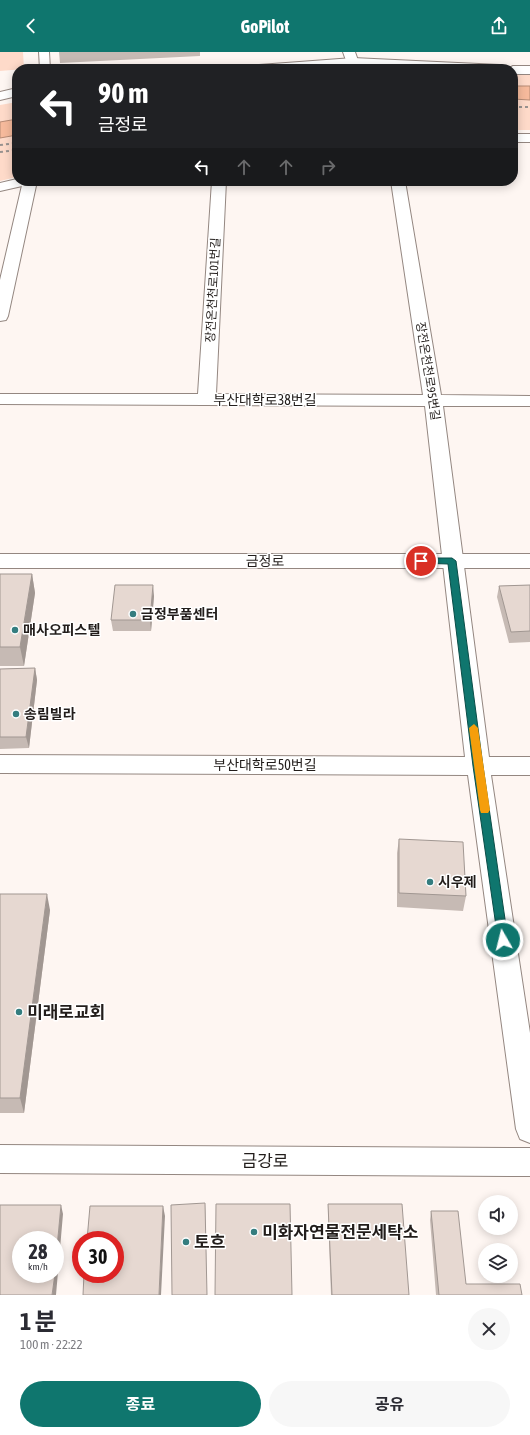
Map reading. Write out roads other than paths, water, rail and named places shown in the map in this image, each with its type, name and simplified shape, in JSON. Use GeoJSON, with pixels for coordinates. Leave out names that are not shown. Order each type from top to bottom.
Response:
{"type":"FeatureCollection","features":[{"type":"Feature","properties":{"kind":"street"},"geometry":{"type":"LineString","coordinates":[[317,64],[352,61],[408,64]]}},
{"type":"Feature","properties":{"kind":"street"},"geometry":{"type":"LineString","coordinates":[[518,70],[530,70]]}},
{"type":"Feature","properties":{"kind":"street"},"geometry":{"type":"LineString","coordinates":[[0,96],[12,93]]}},
{"type":"Feature","properties":{"kind":"street"},"geometry":{"type":"LineString","coordinates":[[518,138],[530,138]]}},
{"type":"Feature","properties":{"kind":"street"},"geometry":{"type":"LineString","coordinates":[[0,187],[12,184]]}},
{"type":"Feature","properties":{"kind":"street"},"geometry":{"type":"LineString","coordinates":[[0,316],[29,186]]}},
{"type":"Feature","properties":{"kind":"street","name":"장전온천천로101번길"},"geometry":{"type":"LineString","coordinates":[[207,400],[219,186]]}},
{"type":"Feature","properties":{"kind":"street","name":"장전온천천로95번길"},"geometry":{"type":"LineString","coordinates":[[399,186],[433,401],[478,766],[530,1129]]}},
{"type":"Feature","properties":{"kind":"street","name":"부산대학로38번길"},"geometry":{"type":"LineString","coordinates":[[0,399],[530,401]]}},
{"type":"Feature","properties":{"kind":"street","name":"금정로"},"geometry":{"type":"LineString","coordinates":[[0,561],[530,561]]}},
{"type":"Feature","properties":{"kind":"street","name":"부산대학로50번길"},"geometry":{"type":"LineString","coordinates":[[0,764],[530,766]]}},
{"type":"Feature","properties":{"kind":"street","name":"금강로"},"geometry":{"type":"LineString","coordinates":[[0,1159],[530,1162]]}},
{"type":"Feature","properties":{"kind":"lane"},"geometry":{"type":"LineString","coordinates":[[44,52],[45,64]]}},
{"type":"Feature","properties":{"kind":"railway"},"geometry":{"type":"LineString","coordinates":[[518,107],[530,107]]}},
{"type":"Feature","properties":{"kind":"railway"},"geometry":{"type":"LineString","coordinates":[[0,145],[12,144]]}},
{"type":"Feature","properties":{"kind":"railway"},"geometry":{"type":"LineString","coordinates":[[0,152],[12,151]]}},
{"type":"Feature","properties":{"kind":"place","name":"금정부품센터"},"geometry":{"type":"Point","coordinates":[133,614]}},
{"type":"Feature","properties":{"kind":"place","name":"매사오피스텔"},"geometry":{"type":"Point","coordinates":[15,630]}},
{"type":"Feature","properties":{"kind":"place","name":"송림빌라"},"geometry":{"type":"Point","coordinates":[16,714]}},
{"type":"Feature","properties":{"kind":"place","name":"시우제"},"geometry":{"type":"Point","coordinates":[430,882]}},
{"type":"Feature","properties":{"kind":"place","name":"미래로교회"},"geometry":{"type":"Point","coordinates":[19,1012]}},
{"type":"Feature","properties":{"kind":"place","name":"미화자연물전문세탁소"},"geometry":{"type":"Point","coordinates":[254,1232]}},
{"type":"Feature","properties":{"kind":"place","name":"토흐"},"geometry":{"type":"Point","coordinates":[186,1242]}}]}
